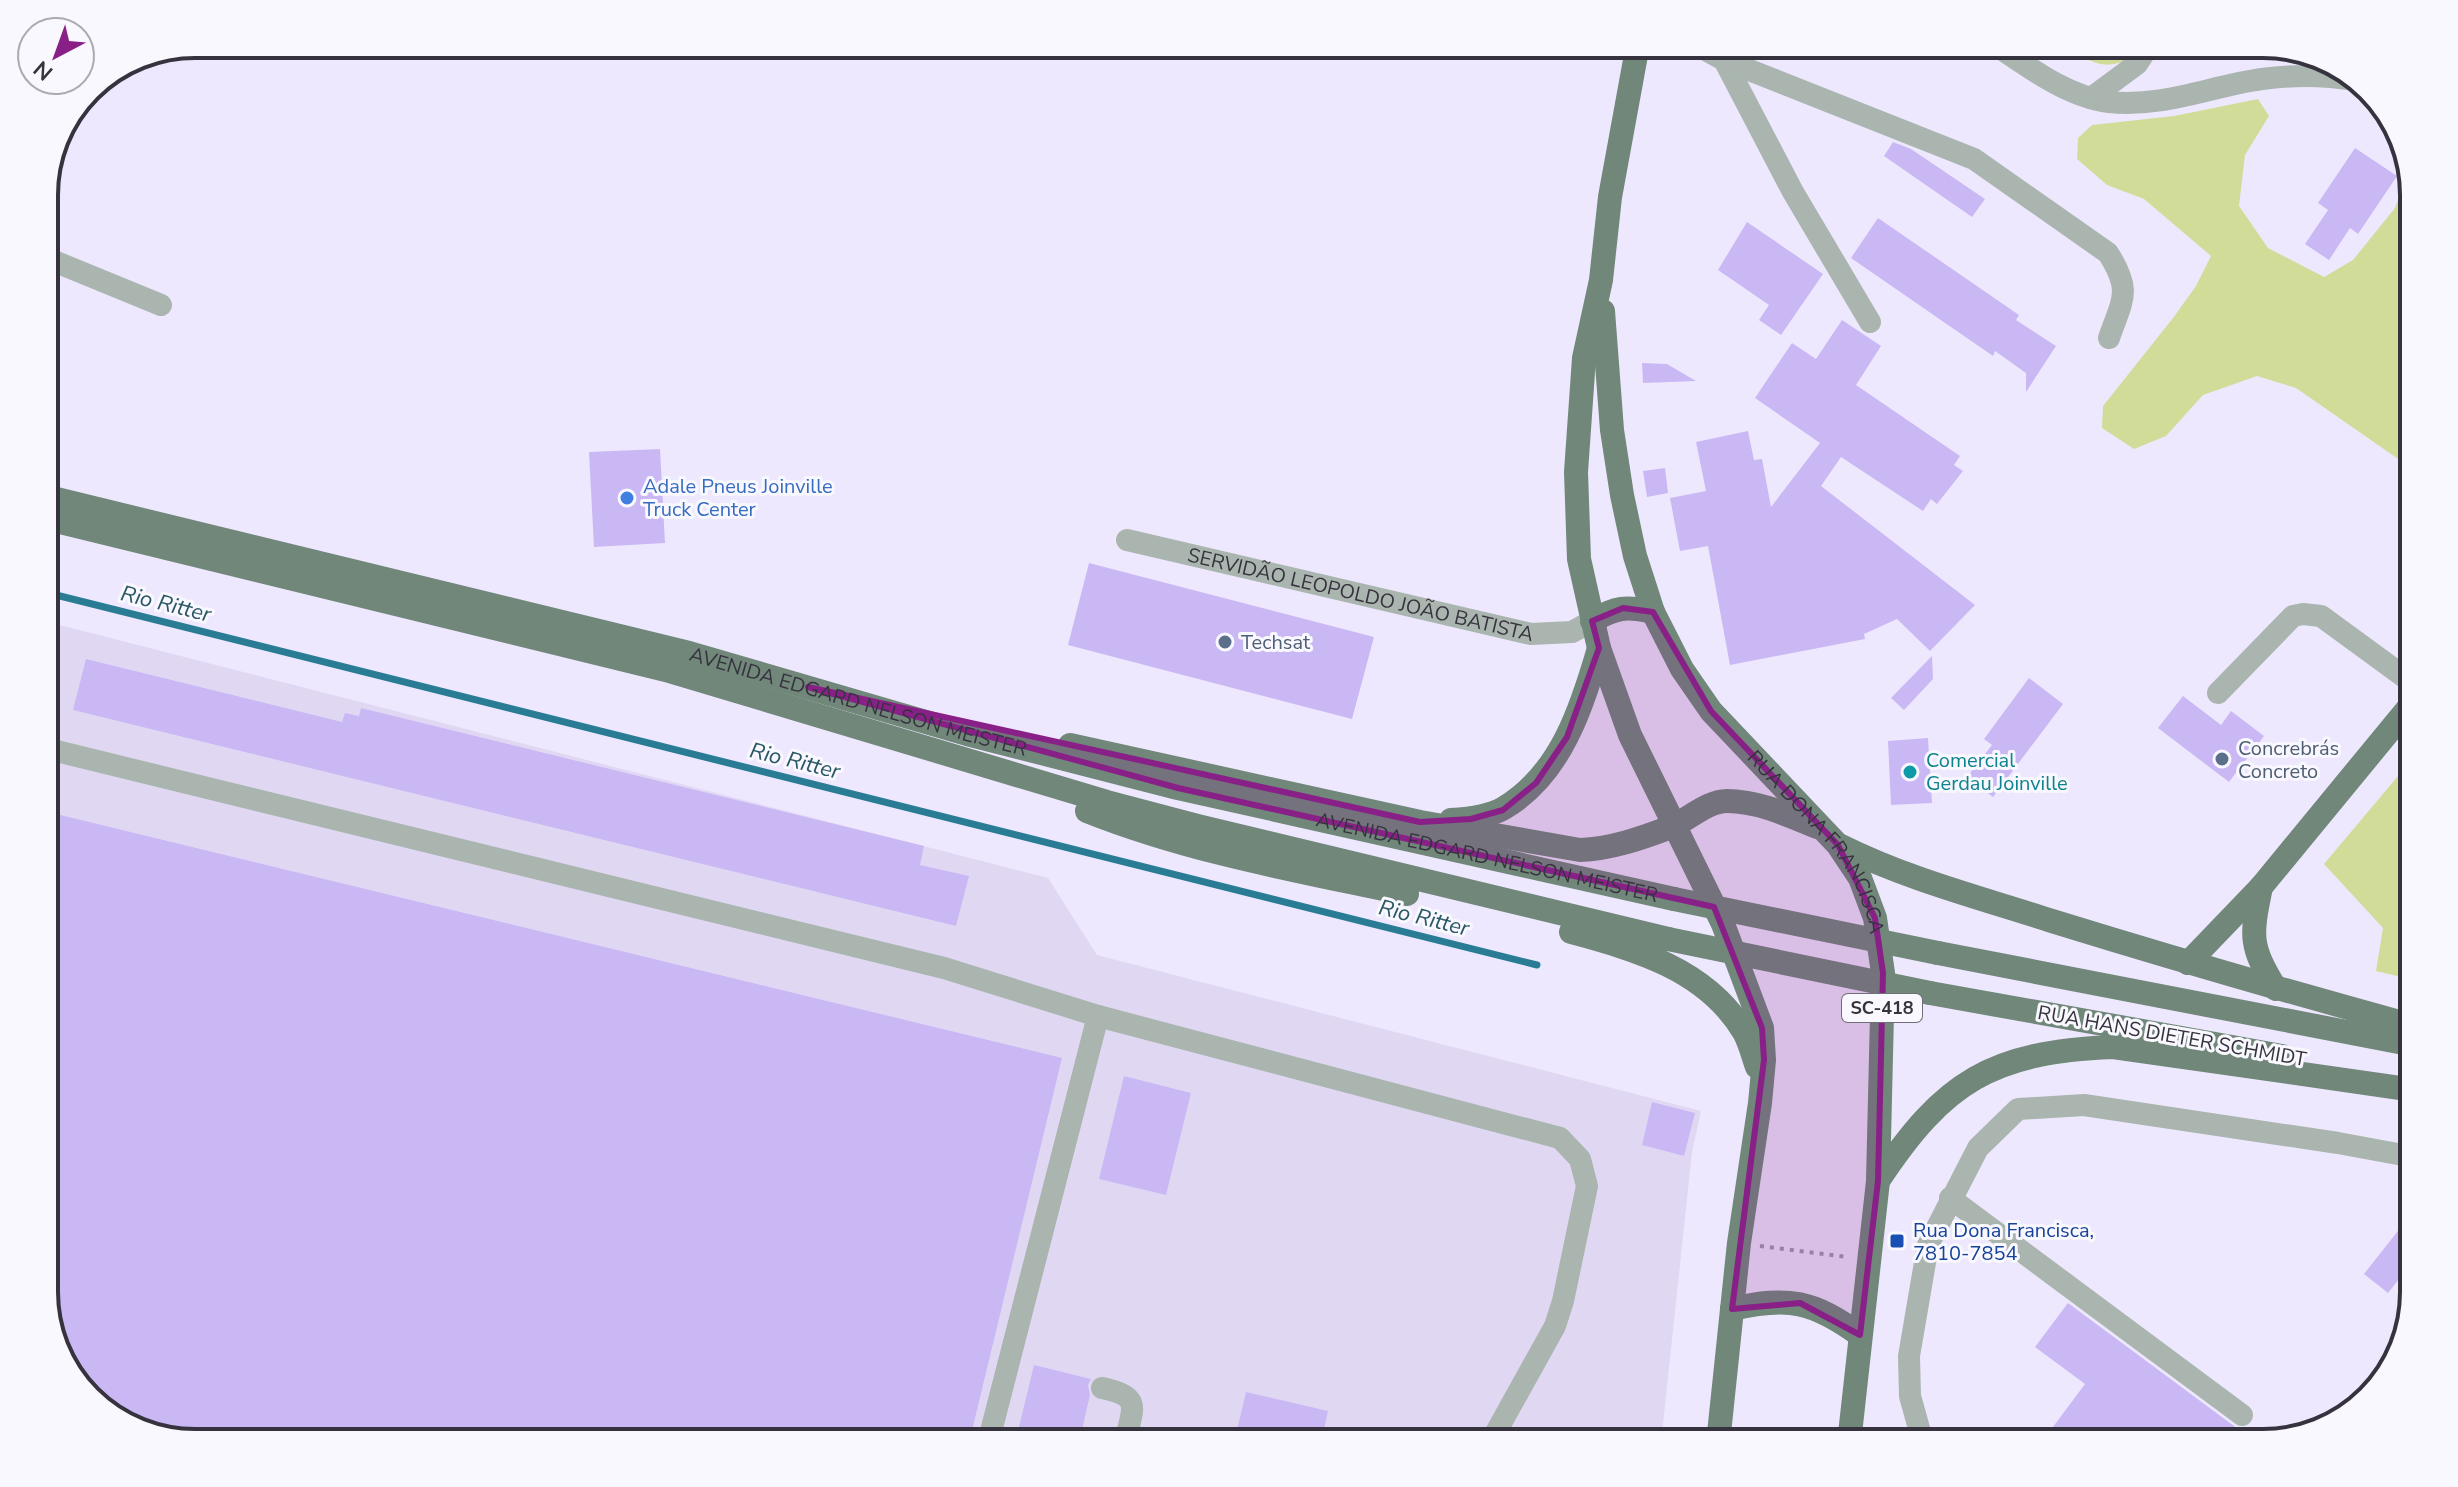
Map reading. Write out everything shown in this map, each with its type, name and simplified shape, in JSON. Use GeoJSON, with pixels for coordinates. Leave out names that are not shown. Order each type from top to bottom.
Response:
{"type":"FeatureCollection","features":[{"type":"Feature","properties":{"kind":"main road","name":"RUA DONA FRANCISCA"},"geometry":{"type":"LineString","coordinates":[[1635,58],[1612,183],[1601,280],[1584,358],[1576,472],[1579,559],[1599,648],[1630,735],[1723,924],[1762,1028],[1762,1080],[1739,1243],[1719,1429]]}},
{"type":"Feature","properties":{"kind":"main road","name":"RUA DONA FRANCISCA"},"geometry":{"type":"LineString","coordinates":[[1601,280],[1616,456],[1635,556],[1653,612],[1682,669],[1711,711],[1830,837],[1860,878],[1875,918],[1883,973],[1878,1181],[1850,1429]]}},
{"type":"Feature","properties":{"kind":"main road","name":"AVENIDA EDGARD NELSON MEISTER"},"geometry":{"type":"LineString","coordinates":[[58,499],[689,653],[967,734],[1178,788],[1674,899],[1938,953]]}},
{"type":"Feature","properties":{"kind":"main road","name":"AVENIDA EDGARD NELSON MEISTER"},"geometry":{"type":"LineString","coordinates":[[58,521],[666,670],[1198,826],[1668,939],[1930,993]]}},
{"type":"Feature","properties":{"kind":"main road"},"geometry":{"type":"LineString","coordinates":[[1592,621],[1611,610],[1623,608],[1653,612]]}},
{"type":"Feature","properties":{"kind":"main road"},"geometry":{"type":"LineString","coordinates":[[1420,822],[1471,819],[1503,810],[1536,783],[1567,737],[1583,705],[1599,648]]}},
{"type":"Feature","properties":{"kind":"main road"},"geometry":{"type":"LineString","coordinates":[[808,687],[1420,822],[1580,850],[1600,849],[1674,826],[1686,817],[1723,801],[1756,805],[1830,837],[1880,866],[2188,963],[2400,1022]]}},
{"type":"Feature","properties":{"kind":"main road"},"geometry":{"type":"LineString","coordinates":[[2188,963],[2261,887],[2400,718]]}},
{"type":"Feature","properties":{"kind":"main road"},"geometry":{"type":"LineString","coordinates":[[944,754],[1125,826],[1174,841],[1532,922],[1643,953],[1687,973],[1721,1001],[1745,1034],[1762,1080]]}},
{"type":"Feature","properties":{"kind":"main road"},"geometry":{"type":"LineString","coordinates":[[2261,887],[2252,931],[2255,950],[2276,989]]}},
{"type":"Feature","properties":{"kind":"main road","name":"RUA HANS DIETER SCHMIDT"},"geometry":{"type":"LineString","coordinates":[[1938,953],[2400,1042]]}},
{"type":"Feature","properties":{"kind":"main road","name":"RUA HANS DIETER SCHMIDT"},"geometry":{"type":"LineString","coordinates":[[1930,993],[2207,1041],[2400,1079]]}},
{"type":"Feature","properties":{"kind":"main road"},"geometry":{"type":"LineString","coordinates":[[1878,1181],[1901,1147],[1935,1109],[1966,1081],[2013,1060],[2067,1049],[2113,1047],[2400,1088]]}},
{"type":"Feature","properties":{"kind":"main road"},"geometry":{"type":"LineString","coordinates":[[1732,1309],[1766,1302],[1800,1303],[1832,1315],[1860,1335]]}},
{"type":"Feature","properties":{"kind":"street"},"geometry":{"type":"LineString","coordinates":[[1720,58],[1974,159],[2108,253],[2121,275],[2123,297],[2109,338]]}},
{"type":"Feature","properties":{"kind":"street"},"geometry":{"type":"LineString","coordinates":[[2017,58],[2066,87],[2109,102],[2169,100],[2261,79],[2334,78]]}},
{"type":"Feature","properties":{"kind":"street"},"geometry":{"type":"LineString","coordinates":[[2137,64],[2141,58]]}},
{"type":"Feature","properties":{"kind":"street"},"geometry":{"type":"LineString","coordinates":[[2091,98],[2144,58]]}},
{"type":"Feature","properties":{"kind":"street"},"geometry":{"type":"LineString","coordinates":[[1724,60],[1793,192],[1870,322]]}},
{"type":"Feature","properties":{"kind":"street"},"geometry":{"type":"LineString","coordinates":[[58,263],[161,305]]}},
{"type":"Feature","properties":{"kind":"street","name":"SERVIDÃO LEOPOLDO JOÃO BATISTA"},"geometry":{"type":"LineString","coordinates":[[1127,540],[1531,634],[1572,632],[1592,621]]}},
{"type":"Feature","properties":{"kind":"street"},"geometry":{"type":"LineString","coordinates":[[2218,693],[2293,616],[2303,614],[2321,616],[2400,674]]}},
{"type":"Feature","properties":{"kind":"street"},"geometry":{"type":"LineString","coordinates":[[58,751],[944,968],[1098,1016],[1560,1138],[1580,1159],[1587,1186],[1563,1301],[1555,1326],[1498,1429]]}},
{"type":"Feature","properties":{"kind":"street"},"geometry":{"type":"LineString","coordinates":[[992,1429],[1098,1016]]}},
{"type":"Feature","properties":{"kind":"street"},"geometry":{"type":"LineString","coordinates":[[1919,1429],[1910,1396],[1909,1356],[1928,1245],[1978,1148],[2018,1109],[2084,1105],[2400,1154]]}},
{"type":"Feature","properties":{"kind":"street"},"geometry":{"type":"LineString","coordinates":[[1950,1198],[2242,1415]]}},
{"type":"Feature","properties":{"kind":"street"},"geometry":{"type":"LineString","coordinates":[[1102,1388],[1125,1393],[1130,1398],[1132,1408],[1128,1429]]}},
{"type":"Feature","properties":{"kind":"path"},"geometry":{"type":"LineString","coordinates":[[1739,1243],[1869,1260]]}},
{"type":"Feature","properties":{"kind":"highlighted area"},"geometry":{"type":"Polygon","coordinates":[[[1623,608],[1653,612],[1711,711],[1838,845],[1875,918],[1883,973],[1878,1181],[1860,1335],[1800,1303],[1732,1309],[1764,1060],[1762,1028],[1714,907],[1178,788],[808,687],[1420,822],[1471,819],[1503,810],[1536,783],[1567,737],[1599,648],[1592,621],[1623,608]]]}},
{"type":"Feature","properties":{"kind":"shaded area"},"geometry":{"type":"Polygon","coordinates":[[[58,625],[1048,878],[1097,955],[1701,1111],[1692,1152],[1662,1429],[179,1428],[61,1317],[58,1301],[58,625]]]}},
{"type":"Feature","properties":{"kind":"green space"},"geometry":{"type":"Polygon","coordinates":[[[2084,58],[2129,58],[2106,65],[2084,58]]]}},
{"type":"Feature","properties":{"kind":"green space"},"geometry":{"type":"Polygon","coordinates":[[[2258,99],[2269,116],[2245,155],[2239,206],[2268,248],[2324,277],[2353,260],[2395,208],[2400,195],[2400,460],[2296,388],[2257,376],[2203,395],[2166,436],[2134,449],[2102,428],[2103,406],[2173,318],[2196,286],[2211,256],[2144,199],[2107,185],[2077,159],[2078,138],[2092,125],[2174,116],[2258,99]]]}},
{"type":"Feature","properties":{"kind":"green space"},"geometry":{"type":"Polygon","coordinates":[[[2400,774],[2400,977],[2376,971],[2383,928],[2324,864],[2400,774]]]}},
{"type":"Feature","properties":{"kind":"building"},"geometry":{"type":"Polygon","coordinates":[[[1893,142],[1911,149],[1985,199],[1972,217],[1884,156],[1893,142]]]}},
{"type":"Feature","properties":{"kind":"building"},"geometry":{"type":"Polygon","coordinates":[[[2355,148],[2397,176],[2358,234],[2350,228],[2329,260],[2305,244],[2328,210],[2318,203],[2355,148]]]}},
{"type":"Feature","properties":{"kind":"building"},"geometry":{"type":"Polygon","coordinates":[[[1878,218],[2019,315],[2016,320],[2056,346],[2026,392],[2026,373],[1995,351],[1993,356],[1851,258],[1878,218]]]}},
{"type":"Feature","properties":{"kind":"building"},"geometry":{"type":"Polygon","coordinates":[[[1747,222],[1823,274],[1781,335],[1759,320],[1769,305],[1718,270],[1747,222]]]}},
{"type":"Feature","properties":{"kind":"building"},"geometry":{"type":"Polygon","coordinates":[[[1842,320],[1881,346],[1856,385],[1960,456],[1954,465],[1963,471],[1937,504],[1931,499],[1923,511],[1841,457],[1821,486],[1975,605],[1930,651],[1897,619],[1864,634],[1865,639],[1730,665],[1708,546],[1680,551],[1670,498],[1706,491],[1696,442],[1748,431],[1754,460],[1762,459],[1771,507],[1820,443],[1755,398],[1792,343],[1816,359],[1842,320]]]}},
{"type":"Feature","properties":{"kind":"building"},"geometry":{"type":"Polygon","coordinates":[[[1642,363],[1667,364],[1696,381],[1643,383],[1642,363]]]}},
{"type":"Feature","properties":{"kind":"building","name":"Adale Pneus Joinville Truck Center"},"geometry":{"type":"Polygon","coordinates":[[[660,449],[665,543],[594,547],[589,452],[660,449]]]}},
{"type":"Feature","properties":{"kind":"building"},"geometry":{"type":"Polygon","coordinates":[[[1665,468],[1668,493],[1647,497],[1643,471],[1665,468]]]}},
{"type":"Feature","properties":{"kind":"building"},"geometry":{"type":"Polygon","coordinates":[[[1089,563],[1374,637],[1352,719],[1068,645],[1089,563]]]}},
{"type":"Feature","properties":{"kind":"building"},"geometry":{"type":"Polygon","coordinates":[[[1932,656],[1933,679],[1904,710],[1891,698],[1932,656]]]}},
{"type":"Feature","properties":{"kind":"building"},"geometry":{"type":"Polygon","coordinates":[[[86,659],[342,722],[345,713],[359,716],[361,708],[924,846],[920,865],[969,876],[956,926],[73,710],[86,659]]]}},
{"type":"Feature","properties":{"kind":"building"},"geometry":{"type":"Polygon","coordinates":[[[2029,678],[2063,704],[1993,797],[1967,777],[1992,745],[1984,739],[2029,678]]]}},
{"type":"Feature","properties":{"kind":"building","name":"Concrebrás Concreto"},"geometry":{"type":"Polygon","coordinates":[[[2183,696],[2221,725],[2231,711],[2264,736],[2229,782],[2158,728],[2183,696]]]}},
{"type":"Feature","properties":{"kind":"building","name":"Comercial Gerdau Joinville"},"geometry":{"type":"Polygon","coordinates":[[[1928,738],[1932,803],[1891,805],[1888,741],[1928,738]]]}},
{"type":"Feature","properties":{"kind":"building"},"geometry":{"type":"Polygon","coordinates":[[[58,814],[1062,1058],[972,1429],[177,1428],[143,1419],[112,1401],[81,1368],[65,1336],[58,1301],[58,814]]]}},
{"type":"Feature","properties":{"kind":"building"},"geometry":{"type":"Polygon","coordinates":[[[1124,1076],[1191,1093],[1166,1195],[1099,1179],[1124,1076]]]}},
{"type":"Feature","properties":{"kind":"building"},"geometry":{"type":"Polygon","coordinates":[[[1652,1102],[1695,1113],[1684,1156],[1642,1145],[1652,1102]]]}},
{"type":"Feature","properties":{"kind":"building"},"geometry":{"type":"Polygon","coordinates":[[[2400,1228],[2400,1278],[2388,1293],[2364,1274],[2400,1228]]]}},
{"type":"Feature","properties":{"kind":"building"},"geometry":{"type":"Polygon","coordinates":[[[2068,1303],[2238,1429],[2051,1429],[2085,1384],[2035,1347],[2068,1303]]]}},
{"type":"Feature","properties":{"kind":"building"},"geometry":{"type":"Polygon","coordinates":[[[1034,1365],[1091,1379],[1082,1429],[1018,1429],[1034,1365]]]}},
{"type":"Feature","properties":{"kind":"building"},"geometry":{"type":"Polygon","coordinates":[[[1246,1392],[1328,1411],[1324,1429],[1237,1429],[1246,1392]]]}},
{"type":"Feature","properties":{"kind":"waterway","name":"Rio Ritter"},"geometry":{"type":"LineString","coordinates":[[58,595],[1537,965]]}},
{"type":"Feature","properties":{"kind":"place","name":"Adale Pneus Joinville Truck Center"},"geometry":{"type":"Point","coordinates":[627,498]}},
{"type":"Feature","properties":{"kind":"place","name":"Techsat"},"geometry":{"type":"Point","coordinates":[1225,642]}},
{"type":"Feature","properties":{"kind":"place","name":"Concrebrás Concreto"},"geometry":{"type":"Point","coordinates":[2222,759]}},
{"type":"Feature","properties":{"kind":"place","name":"Comercial Gerdau Joinville"},"geometry":{"type":"Point","coordinates":[1910,772]}},
{"type":"Feature","properties":{"kind":"place","name":"Rua Dona Francisca, 7810-7854"},"geometry":{"type":"Point","coordinates":[1897,1241]}}]}
